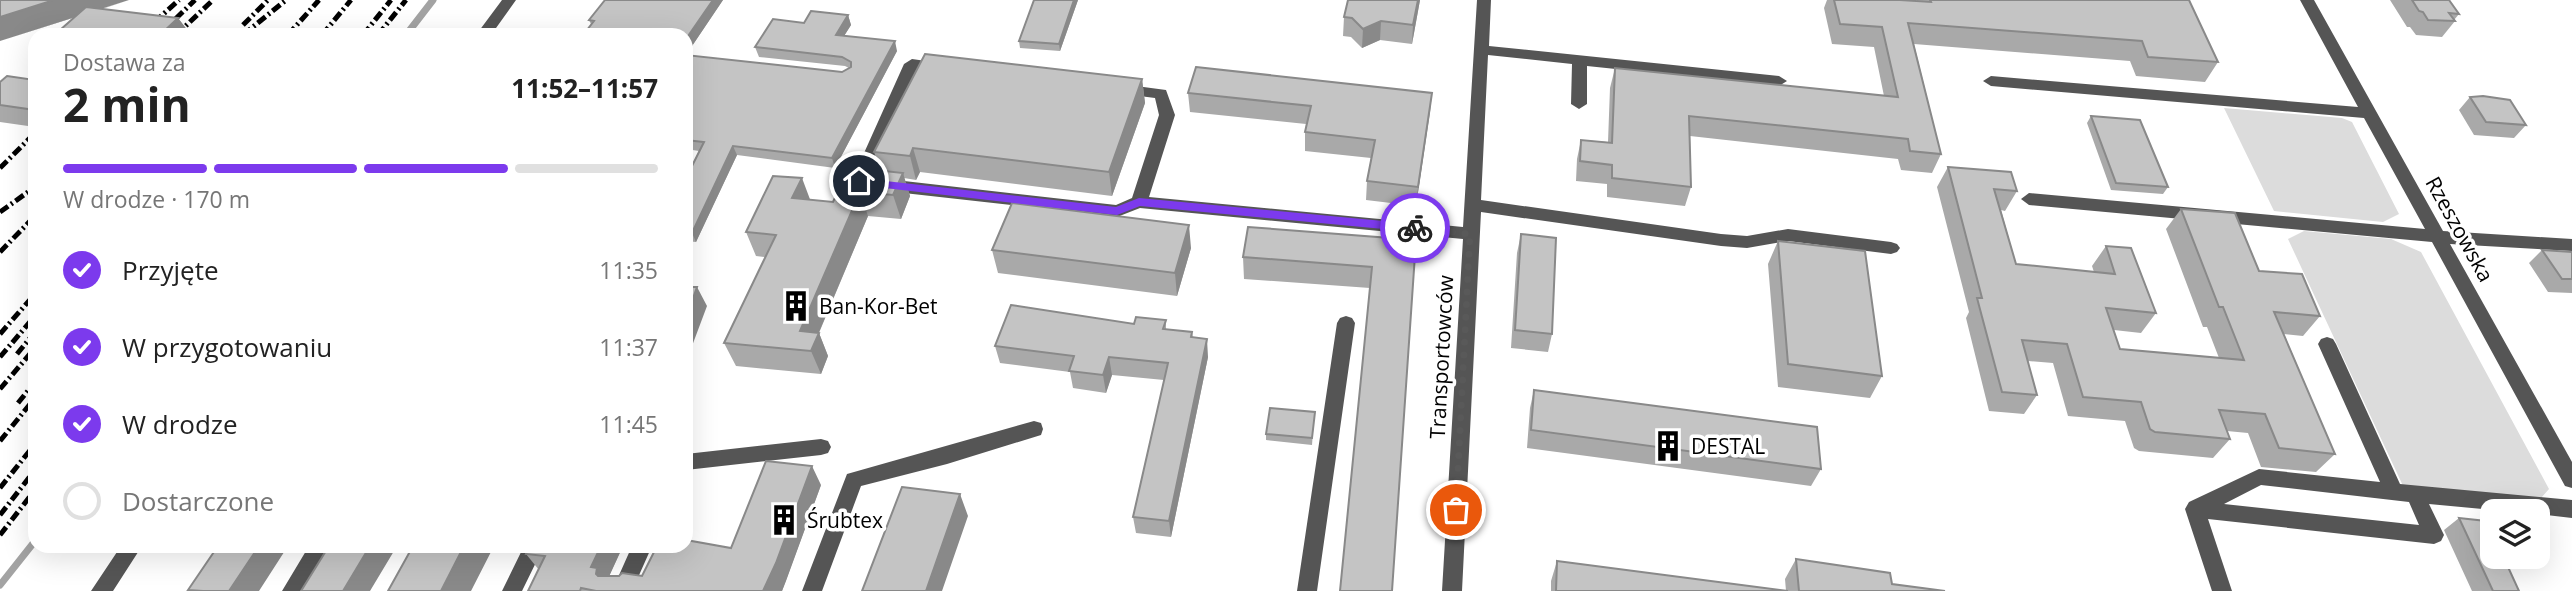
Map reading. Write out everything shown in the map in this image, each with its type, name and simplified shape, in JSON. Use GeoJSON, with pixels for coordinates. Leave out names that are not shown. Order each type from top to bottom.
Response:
{"type":"FeatureCollection","features":[{"type":"Feature","properties":{"kind":"street"},"geometry":{"type":"LineString","coordinates":[[488,28],[509,0]]}},
{"type":"Feature","properties":{"kind":"street","name":"Transportowców"},"geometry":{"type":"LineString","coordinates":[[1452,591],[1484,0]]}},
{"type":"Feature","properties":{"kind":"street","name":"Rzeszowska"},"geometry":{"type":"LineString","coordinates":[[2307,0],[2572,480]]}},
{"type":"Feature","properties":{"kind":"street"},"geometry":{"type":"LineString","coordinates":[[1483,50],[1779,81]]}},
{"type":"Feature","properties":{"kind":"street"},"geometry":{"type":"LineString","coordinates":[[1579,104],[1580,61]]}},
{"type":"Feature","properties":{"kind":"street"},"geometry":{"type":"LineString","coordinates":[[954,69],[912,64],[859,181],[1117,211],[1139,202],[1470,234]]}},
{"type":"Feature","properties":{"kind":"street"},"geometry":{"type":"LineString","coordinates":[[1991,81],[2369,113]]}},
{"type":"Feature","properties":{"kind":"street"},"geometry":{"type":"LineString","coordinates":[[1106,87],[1161,94],[1167,115],[1139,202]]}},
{"type":"Feature","properties":{"kind":"street"},"geometry":{"type":"LineString","coordinates":[[2029,200],[2572,245]]}},
{"type":"Feature","properties":{"kind":"street"},"geometry":{"type":"LineString","coordinates":[[1472,205],[1721,240],[1747,242],[1788,235],[1891,248]]}},
{"type":"Feature","properties":{"kind":"street"},"geometry":{"type":"LineString","coordinates":[[1307,591],[1346,323]]}},
{"type":"Feature","properties":{"kind":"street"},"geometry":{"type":"LineString","coordinates":[[2327,344],[2394,492]]}},
{"type":"Feature","properties":{"kind":"street"},"geometry":{"type":"LineString","coordinates":[[812,591],[854,480],[947,456],[1034,429]]}},
{"type":"Feature","properties":{"kind":"street"},"geometry":{"type":"LineString","coordinates":[[693,461],[821,447]]}},
{"type":"Feature","properties":{"kind":"street"},"geometry":{"type":"LineString","coordinates":[[2195,509],[2259,477],[2572,509]]}},
{"type":"Feature","properties":{"kind":"street"},"geometry":{"type":"LineString","coordinates":[[2195,509],[2434,534],[2415,494]]}},
{"type":"Feature","properties":{"kind":"street"},"geometry":{"type":"LineString","coordinates":[[2195,509],[2222,591]]}},
{"type":"Feature","properties":{"kind":"street"},"geometry":{"type":"LineString","coordinates":[[102,591],[127,553]]}},
{"type":"Feature","properties":{"kind":"street"},"geometry":{"type":"LineString","coordinates":[[292,591],[316,553]]}},
{"type":"Feature","properties":{"kind":"street"},"geometry":{"type":"LineString","coordinates":[[512,591],[531,553]]}},
{"type":"Feature","properties":{"kind":"street"},"geometry":{"type":"LineString","coordinates":[[622,591],[639,553]]}},
{"type":"Feature","properties":{"kind":"shaded area"},"geometry":{"type":"Polygon","coordinates":[[[2224,108],[2342,118],[2352,122],[2399,214],[2383,222],[2274,211],[2224,108]]]}},
{"type":"Feature","properties":{"kind":"shaded area"},"geometry":{"type":"Polygon","coordinates":[[[2304,231],[2391,239],[2421,252],[2549,489],[2541,498],[2404,488],[2288,239],[2304,231]]]}},
{"type":"Feature","properties":{"kind":"building"},"geometry":{"type":"Polygon","coordinates":[[[0,0],[54,0],[0,17],[0,0]]]}},
{"type":"Feature","properties":{"kind":"building"},"geometry":{"type":"Polygon","coordinates":[[[605,0],[713,0],[693,29],[588,28],[594,21],[589,20],[605,0]]]}},
{"type":"Feature","properties":{"kind":"building"},"geometry":{"type":"Polygon","coordinates":[[[1034,0],[1074,0],[1059,44],[1019,41],[1034,0]]]}},
{"type":"Feature","properties":{"kind":"building"},"geometry":{"type":"Polygon","coordinates":[[[1348,0],[1418,0],[1413,25],[1381,21],[1363,29],[1352,18],[1344,17],[1348,0]]]}},
{"type":"Feature","properties":{"kind":"building"},"geometry":{"type":"Polygon","coordinates":[[[1834,0],[2189,0],[2218,62],[2148,57],[2142,41],[1908,23],[1941,154],[1910,151],[1908,139],[1689,116],[1691,187],[1612,178],[1612,165],[1580,161],[1581,140],[1612,143],[1615,68],[1898,97],[1882,27],[1840,24],[1834,0]]]}},
{"type":"Feature","properties":{"kind":"building"},"geometry":{"type":"Polygon","coordinates":[[[2412,0],[2449,0],[2459,14],[2449,13],[2455,21],[2428,20],[2412,0]]]}},
{"type":"Feature","properties":{"kind":"building"},"geometry":{"type":"Polygon","coordinates":[[[86,7],[178,18],[167,28],[62,28],[86,7]]]}},
{"type":"Feature","properties":{"kind":"building"},"geometry":{"type":"Polygon","coordinates":[[[811,11],[848,15],[836,35],[895,41],[832,158],[733,146],[693,231],[693,164],[704,142],[693,141],[693,56],[842,72],[851,67],[851,62],[842,57],[755,47],[773,19],[804,23],[811,11]]]}},
{"type":"Feature","properties":{"kind":"building"},"geometry":{"type":"Polygon","coordinates":[[[925,54],[1142,79],[1109,172],[913,148],[910,156],[874,152],[925,54]]]}},
{"type":"Feature","properties":{"kind":"building"},"geometry":{"type":"Polygon","coordinates":[[[1196,67],[1432,93],[1418,187],[1367,181],[1375,140],[1305,132],[1311,106],[1188,93],[1196,67]]]}},
{"type":"Feature","properties":{"kind":"building"},"geometry":{"type":"Polygon","coordinates":[[[7,76],[28,79],[28,109],[0,105],[0,82],[7,76]]]}},
{"type":"Feature","properties":{"kind":"building"},"geometry":{"type":"Polygon","coordinates":[[[2470,97],[2510,100],[2526,125],[2486,122],[2470,97]]]}},
{"type":"Feature","properties":{"kind":"building"},"geometry":{"type":"Polygon","coordinates":[[[2091,116],[2140,120],[2168,187],[2116,183],[2091,116]]]}},
{"type":"Feature","properties":{"kind":"building"},"geometry":{"type":"Polygon","coordinates":[[[1948,167],[2011,172],[2017,191],[1994,189],[2016,264],[2115,274],[2106,246],[2131,248],[2156,313],[2106,308],[2120,349],[2244,360],[2223,307],[2219,307],[2181,209],[2235,213],[2259,271],[2302,274],[2320,316],[2274,312],[2335,454],[2279,448],[2265,414],[2219,410],[2230,439],[2155,432],[2150,429],[2141,402],[2083,397],[2067,344],[2022,340],[2037,395],[2002,392],[1977,298],[1982,298],[1948,167]]]}},
{"type":"Feature","properties":{"kind":"building"},"geometry":{"type":"Polygon","coordinates":[[[866,169],[903,173],[893,195],[860,192],[800,331],[819,333],[811,351],[724,343],[776,235],[746,232],[773,176],[802,178],[792,198],[833,202],[847,171],[864,172],[866,169]]]}},
{"type":"Feature","properties":{"kind":"building"},"geometry":{"type":"Polygon","coordinates":[[[1012,203],[1189,225],[1175,273],[992,250],[1012,203]]]}},
{"type":"Feature","properties":{"kind":"building"},"geometry":{"type":"Polygon","coordinates":[[[1248,227],[1416,240],[1392,591],[1340,591],[1372,267],[1243,257],[1248,227]]]}},
{"type":"Feature","properties":{"kind":"building"},"geometry":{"type":"Polygon","coordinates":[[[1521,234],[1556,238],[1552,334],[1515,330],[1521,234]]]}},
{"type":"Feature","properties":{"kind":"building"},"geometry":{"type":"Polygon","coordinates":[[[1778,241],[1865,251],[1882,376],[1788,364],[1778,241]]]}},
{"type":"Feature","properties":{"kind":"building"},"geometry":{"type":"Polygon","coordinates":[[[2542,250],[2572,252],[2572,279],[2562,279],[2542,250]]]}},
{"type":"Feature","properties":{"kind":"building"},"geometry":{"type":"Polygon","coordinates":[[[1011,305],[1134,324],[1136,317],[1166,320],[1163,329],[1192,332],[1191,337],[1207,339],[1169,521],[1133,517],[1168,363],[1109,357],[1103,375],[1069,371],[1074,356],[995,346],[1011,305]]]}},
{"type":"Feature","properties":{"kind":"building"},"geometry":{"type":"Polygon","coordinates":[[[1534,390],[1817,427],[1821,469],[1531,430],[1534,390]]]}},
{"type":"Feature","properties":{"kind":"building"},"geometry":{"type":"Polygon","coordinates":[[[1270,408],[1315,412],[1312,438],[1266,434],[1270,408]]]}},
{"type":"Feature","properties":{"kind":"building"},"geometry":{"type":"Polygon","coordinates":[[[766,461],[812,466],[763,591],[596,591],[581,588],[580,591],[528,591],[545,556],[526,553],[598,553],[591,567],[597,568],[598,576],[619,576],[622,573],[642,576],[654,553],[693,553],[693,541],[731,548],[766,461]]]}},
{"type":"Feature","properties":{"kind":"building"},"geometry":{"type":"Polygon","coordinates":[[[902,487],[960,494],[926,591],[862,591],[902,487]]]}},
{"type":"Feature","properties":{"kind":"building"},"geometry":{"type":"Polygon","coordinates":[[[2459,518],[2480,520],[2480,563],[2459,518]]]}},
{"type":"Feature","properties":{"kind":"building"},"geometry":{"type":"Polygon","coordinates":[[[213,553],[254,553],[229,591],[188,590],[213,553]]]}},
{"type":"Feature","properties":{"kind":"building"},"geometry":{"type":"Polygon","coordinates":[[[325,553],[366,553],[343,591],[301,591],[325,553]]]}},
{"type":"Feature","properties":{"kind":"building"},"geometry":{"type":"Polygon","coordinates":[[[409,553],[460,553],[441,591],[388,591],[409,553]]]}},
{"type":"Feature","properties":{"kind":"building"},"geometry":{"type":"Polygon","coordinates":[[[1796,559],[1890,573],[1892,584],[1945,591],[1799,591],[1796,559]]]}},
{"type":"Feature","properties":{"kind":"building"},"geometry":{"type":"Polygon","coordinates":[[[1557,561],[1788,591],[1556,591],[1557,561]]]}},
{"type":"Feature","properties":{"kind":"building"},"geometry":{"type":"Polygon","coordinates":[[[2483,569],[2509,569],[2519,591],[2493,591],[2483,569]]]}},
{"type":"Feature","properties":{"kind":"waterway"},"geometry":{"type":"LineString","coordinates":[[411,28],[433,0]]}},
{"type":"Feature","properties":{"kind":"waterway"},"geometry":{"type":"LineString","coordinates":[[0,585],[28,550]]}},
{"type":"Feature","properties":{"kind":"railway"},"geometry":{"type":"LineString","coordinates":[[148,28],[179,0]]}},
{"type":"Feature","properties":{"kind":"railway"},"geometry":{"type":"LineString","coordinates":[[166,28],[195,0]]}},
{"type":"Feature","properties":{"kind":"railway"},"geometry":{"type":"LineString","coordinates":[[183,28],[213,0]]}},
{"type":"Feature","properties":{"kind":"railway"},"geometry":{"type":"LineString","coordinates":[[243,25],[268,0]]}},
{"type":"Feature","properties":{"kind":"railway"},"geometry":{"type":"LineString","coordinates":[[252,28],[286,0]]}},
{"type":"Feature","properties":{"kind":"railway"},"geometry":{"type":"LineString","coordinates":[[294,28],[319,0]]}},
{"type":"Feature","properties":{"kind":"railway"},"geometry":{"type":"LineString","coordinates":[[328,28],[351,0]]}},
{"type":"Feature","properties":{"kind":"railway"},"geometry":{"type":"LineString","coordinates":[[369,28],[391,0]]}},
{"type":"Feature","properties":{"kind":"railway"},"geometry":{"type":"LineString","coordinates":[[384,28],[406,0]]}},
{"type":"Feature","properties":{"kind":"railway"},"geometry":{"type":"LineString","coordinates":[[0,168],[28,140]]}},
{"type":"Feature","properties":{"kind":"railway"},"geometry":{"type":"LineString","coordinates":[[0,212],[28,192]]}},
{"type":"Feature","properties":{"kind":"railway"},"geometry":{"type":"LineString","coordinates":[[0,252],[28,223]]}},
{"type":"Feature","properties":{"kind":"railway"},"geometry":{"type":"LineString","coordinates":[[0,334],[28,302]]}},
{"type":"Feature","properties":{"kind":"railway"},"geometry":{"type":"LineString","coordinates":[[0,357],[28,324]]}},
{"type":"Feature","properties":{"kind":"railway"},"geometry":{"type":"LineString","coordinates":[[17,354],[28,341]]}},
{"type":"Feature","properties":{"kind":"railway"},"geometry":{"type":"LineString","coordinates":[[0,389],[28,356]]}},
{"type":"Feature","properties":{"kind":"railway"},"geometry":{"type":"LineString","coordinates":[[18,403],[28,391]]}},
{"type":"Feature","properties":{"kind":"railway"},"geometry":{"type":"LineString","coordinates":[[0,441],[28,407]]}},
{"type":"Feature","properties":{"kind":"railway"},"geometry":{"type":"LineString","coordinates":[[0,488],[28,453]]}},
{"type":"Feature","properties":{"kind":"railway"},"geometry":{"type":"LineString","coordinates":[[0,515],[28,479]]}},
{"type":"Feature","properties":{"kind":"railway"},"geometry":{"type":"LineString","coordinates":[[0,535],[28,499]]}},
{"type":"Feature","properties":{"kind":"way so far"},"geometry":{"type":"LineString","coordinates":[[1415,228],[1470,234],[1456,510]]}},
{"type":"Feature","properties":{"kind":"place","name":"Ban-Kor-Bet"},"geometry":{"type":"Point","coordinates":[796,306]}},
{"type":"Feature","properties":{"kind":"place","name":"DESTAL"},"geometry":{"type":"Point","coordinates":[1668,446]}},
{"type":"Feature","properties":{"kind":"place","name":"Śrubtex"},"geometry":{"type":"Point","coordinates":[784,520]}},
{"type":"Feature","properties":{"kind":"route"},"geometry":{"type":"LineString","coordinates":[[859,181],[1117,211],[1139,202],[1415,228]]}}]}
